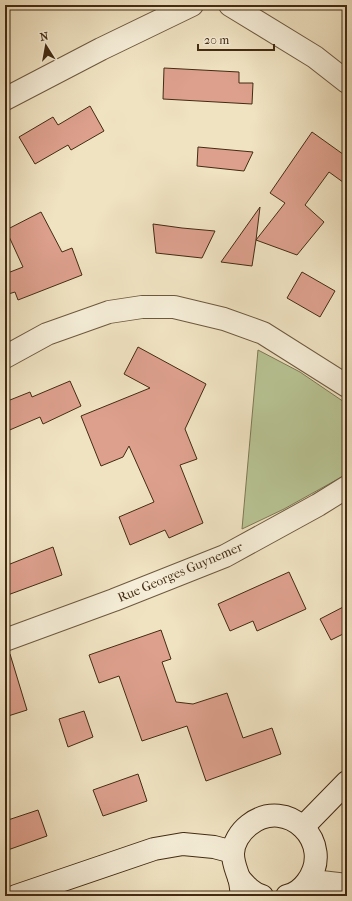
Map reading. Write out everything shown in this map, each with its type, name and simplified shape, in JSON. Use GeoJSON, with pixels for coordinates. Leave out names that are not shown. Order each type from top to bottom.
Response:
{"type":"FeatureCollection","features":[{"type":"Feature","properties":{"kind":"street"},"geometry":{"type":"LineString","coordinates":[[5,99],[101,49],[192,5]]}},
{"type":"Feature","properties":{"kind":"street"},"geometry":{"type":"LineString","coordinates":[[230,5],[315,57],[347,82]]}},
{"type":"Feature","properties":{"kind":"street"},"geometry":{"type":"LineString","coordinates":[[5,357],[47,334],[109,312],[142,307],[174,307],[224,319],[263,333],[347,386]]}},
{"type":"Feature","properties":{"kind":"street","name":"Rue Georges Guynemer"},"geometry":{"type":"LineString","coordinates":[[5,640],[114,600],[225,556],[318,505],[347,487]]}},
{"type":"Feature","properties":{"kind":"street"},"geometry":{"type":"LineString","coordinates":[[303,827],[347,782]]}},
{"type":"Feature","properties":{"kind":"street"},"geometry":{"type":"LineString","coordinates":[[262,896],[247,888],[241,887],[234,866],[233,852],[237,840],[244,829],[255,821],[267,816],[280,816],[292,819],[303,827],[311,837],[315,850],[316,863],[311,876],[293,893]]}},
{"type":"Feature","properties":{"kind":"street"},"geometry":{"type":"LineString","coordinates":[[16,896],[154,849],[183,844],[214,847],[233,852]]}},
{"type":"Feature","properties":{"kind":"street"},"geometry":{"type":"LineString","coordinates":[[293,893],[321,882],[347,885]]}},
{"type":"Feature","properties":{"kind":"green space"},"geometry":{"type":"Polygon","coordinates":[[[258,350],[300,372],[347,404],[347,474],[284,509],[242,529],[258,350]]]}},
{"type":"Feature","properties":{"kind":"building"},"geometry":{"type":"Polygon","coordinates":[[[164,68],[239,72],[239,83],[253,83],[252,104],[163,99],[164,68]]]}},
{"type":"Feature","properties":{"kind":"building"},"geometry":{"type":"Polygon","coordinates":[[[90,106],[104,131],[71,150],[68,145],[35,164],[19,137],[53,117],[58,125],[90,106]]]}},
{"type":"Feature","properties":{"kind":"building"},"geometry":{"type":"Polygon","coordinates":[[[312,132],[347,157],[347,185],[329,172],[305,205],[324,222],[297,255],[256,240],[285,203],[270,193],[312,132]]]}},
{"type":"Feature","properties":{"kind":"building"},"geometry":{"type":"Polygon","coordinates":[[[198,147],[253,152],[244,171],[197,166],[198,147]]]}},
{"type":"Feature","properties":{"kind":"building"},"geometry":{"type":"Polygon","coordinates":[[[260,207],[252,266],[221,262],[260,207]]]}},
{"type":"Feature","properties":{"kind":"building"},"geometry":{"type":"Polygon","coordinates":[[[41,212],[62,252],[72,248],[82,275],[18,300],[15,292],[5,295],[5,274],[23,267],[6,230],[41,212]]]}},
{"type":"Feature","properties":{"kind":"building"},"geometry":{"type":"Polygon","coordinates":[[[153,224],[215,231],[202,258],[156,253],[153,224]]]}},
{"type":"Feature","properties":{"kind":"building"},"geometry":{"type":"Polygon","coordinates":[[[302,272],[335,291],[320,317],[287,298],[302,272]]]}},
{"type":"Feature","properties":{"kind":"building"},"geometry":{"type":"Polygon","coordinates":[[[138,347],[206,384],[185,429],[197,459],[180,465],[203,523],[169,538],[165,530],[130,545],[119,517],[154,502],[129,446],[123,457],[101,466],[81,416],[150,388],[124,374],[138,347]]]}},
{"type":"Feature","properties":{"kind":"building"},"geometry":{"type":"Polygon","coordinates":[[[70,381],[81,406],[43,424],[40,417],[5,432],[5,402],[30,392],[32,397],[70,381]]]}},
{"type":"Feature","properties":{"kind":"building"},"geometry":{"type":"Polygon","coordinates":[[[53,547],[62,575],[5,596],[5,566],[53,547]]]}},
{"type":"Feature","properties":{"kind":"building"},"geometry":{"type":"Polygon","coordinates":[[[289,572],[306,609],[257,631],[253,621],[230,631],[218,604],[289,572]]]}},
{"type":"Feature","properties":{"kind":"building"},"geometry":{"type":"Polygon","coordinates":[[[347,605],[347,632],[331,640],[320,619],[347,605]]]}},
{"type":"Feature","properties":{"kind":"building"},"geometry":{"type":"Polygon","coordinates":[[[161,630],[171,659],[162,662],[176,702],[193,704],[227,693],[243,738],[272,728],[281,754],[206,781],[187,726],[142,741],[119,676],[99,683],[89,655],[161,630]]]}},
{"type":"Feature","properties":{"kind":"building"},"geometry":{"type":"Polygon","coordinates":[[[5,654],[10,654],[27,710],[5,717],[5,654]]]}},
{"type":"Feature","properties":{"kind":"building"},"geometry":{"type":"Polygon","coordinates":[[[84,711],[93,737],[68,747],[59,719],[84,711]]]}},
{"type":"Feature","properties":{"kind":"building"},"geometry":{"type":"Polygon","coordinates":[[[138,774],[147,801],[103,816],[93,790],[138,774]]]}},
{"type":"Feature","properties":{"kind":"building"},"geometry":{"type":"Polygon","coordinates":[[[38,810],[47,836],[5,851],[5,821],[38,810]]]}}]}
